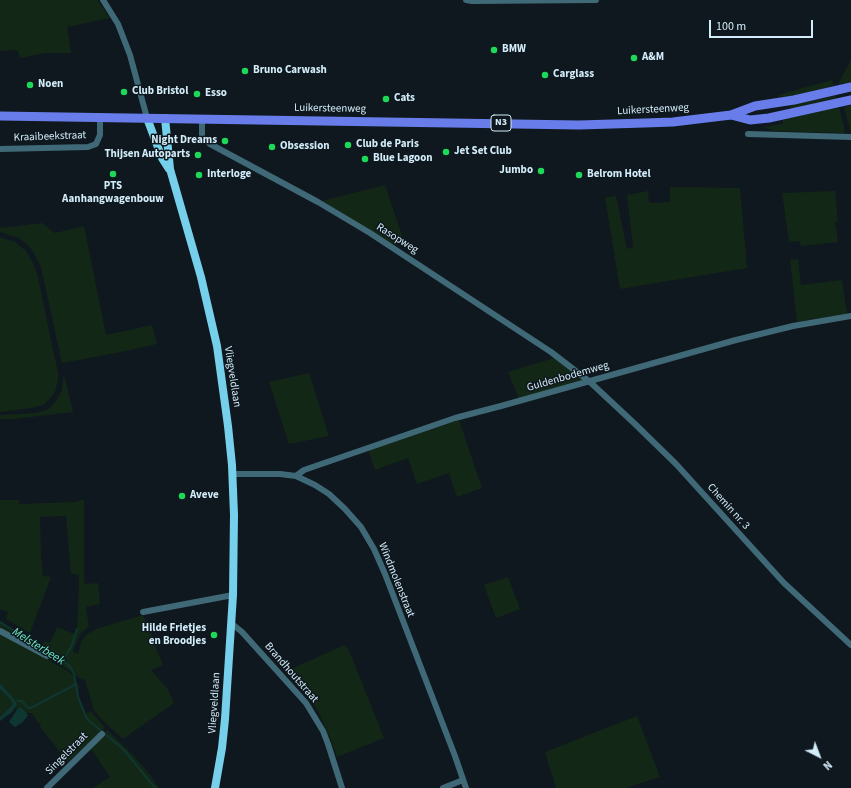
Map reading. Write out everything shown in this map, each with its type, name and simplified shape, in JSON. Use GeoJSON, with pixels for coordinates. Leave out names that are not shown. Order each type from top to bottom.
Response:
{"type":"FeatureCollection","features":[{"type":"Feature","properties":{"kind":"main road","name":"Luikersteenweg"},"geometry":{"type":"LineString","coordinates":[[0,116],[587,125],[673,122],[731,115],[755,106],[794,100],[851,87]]}},
{"type":"Feature","properties":{"kind":"main road","name":"Luikersteenweg"},"geometry":{"type":"LineString","coordinates":[[731,115],[750,120],[763,119],[851,100]]}},
{"type":"Feature","properties":{"kind":"main road","name":"Vliegveldlaan"},"geometry":{"type":"LineString","coordinates":[[147,118],[162,158],[170,169]]}},
{"type":"Feature","properties":{"kind":"main road","name":"Vliegveldlaan"},"geometry":{"type":"LineString","coordinates":[[165,118],[170,169],[201,277],[214,331],[226,406],[232,474],[234,515],[233,595],[225,719],[215,788]]}},
{"type":"Feature","properties":{"kind":"street"},"geometry":{"type":"LineString","coordinates":[[104,0],[118,24],[130,55],[147,118]]}},
{"type":"Feature","properties":{"kind":"street"},"geometry":{"type":"LineString","coordinates":[[466,0],[596,0]]}},
{"type":"Feature","properties":{"kind":"street","name":"Kraaibeekstraat"},"geometry":{"type":"LineString","coordinates":[[0,149],[88,147],[96,144],[100,135],[100,118]]}},
{"type":"Feature","properties":{"kind":"street","name":"Rasopweg"},"geometry":{"type":"LineString","coordinates":[[202,118],[202,137],[210,144],[318,202],[370,234],[545,348],[590,382]]}},
{"type":"Feature","properties":{"kind":"street"},"geometry":{"type":"LineString","coordinates":[[748,134],[851,137]]}},
{"type":"Feature","properties":{"kind":"street","name":"Guldenbodemweg"},"geometry":{"type":"LineString","coordinates":[[296,476],[304,470],[440,422],[590,382],[736,340],[793,326],[851,316]]}},
{"type":"Feature","properties":{"kind":"street","name":"Chemin nr. 3"},"geometry":{"type":"LineString","coordinates":[[590,382],[636,424],[676,464],[784,583],[851,645]]}},
{"type":"Feature","properties":{"kind":"street","name":"Windmolenstraat"},"geometry":{"type":"LineString","coordinates":[[232,474],[280,474],[296,476],[329,494],[361,527],[374,549],[455,756],[466,788]]}},
{"type":"Feature","properties":{"kind":"street"},"geometry":{"type":"LineString","coordinates":[[144,612],[233,595]]}},
{"type":"Feature","properties":{"kind":"street","name":"Brandhoutstraat"},"geometry":{"type":"LineString","coordinates":[[231,623],[242,632],[306,703],[323,731],[342,788]]}},
{"type":"Feature","properties":{"kind":"street"},"geometry":{"type":"LineString","coordinates":[[0,631],[46,656]]}},
{"type":"Feature","properties":{"kind":"street","name":"Singelstraat"},"geometry":{"type":"LineString","coordinates":[[47,788],[102,734]]}},
{"type":"Feature","properties":{"kind":"street"},"geometry":{"type":"LineString","coordinates":[[443,788],[463,780]]}},
{"type":"Feature","properties":{"kind":"shaded area"},"geometry":{"type":"Polygon","coordinates":[[[0,0],[97,0],[110,18],[67,27],[71,53],[45,53],[20,58],[17,50],[0,51],[0,0]]]}},
{"type":"Feature","properties":{"kind":"shaded area"},"geometry":{"type":"Polygon","coordinates":[[[851,60],[851,82],[845,85],[844,83],[839,84],[839,82],[851,60]]]}},
{"type":"Feature","properties":{"kind":"shaded area"},"geometry":{"type":"Polygon","coordinates":[[[832,80],[834,85],[828,87],[828,89],[795,96],[778,97],[778,95],[832,80]]]}},
{"type":"Feature","properties":{"kind":"shaded area"},"geometry":{"type":"Polygon","coordinates":[[[835,96],[836,98],[792,109],[789,106],[790,105],[835,96]]]}},
{"type":"Feature","properties":{"kind":"shaded area"},"geometry":{"type":"Polygon","coordinates":[[[851,103],[851,134],[844,107],[850,106],[851,103]]]}},
{"type":"Feature","properties":{"kind":"shaded area"},"geometry":{"type":"Polygon","coordinates":[[[832,108],[839,108],[845,131],[843,133],[775,131],[762,127],[783,124],[783,118],[832,108]]]}},
{"type":"Feature","properties":{"kind":"shaded area"},"geometry":{"type":"Polygon","coordinates":[[[385,185],[404,241],[392,245],[322,201],[385,185]]]}},
{"type":"Feature","properties":{"kind":"shaded area"},"geometry":{"type":"Polygon","coordinates":[[[670,187],[740,188],[747,268],[620,289],[605,198],[616,196],[627,249],[633,247],[627,195],[648,191],[649,203],[670,202],[670,187]]]}},
{"type":"Feature","properties":{"kind":"shaded area"},"geometry":{"type":"Polygon","coordinates":[[[835,191],[838,222],[835,221],[838,242],[801,246],[800,241],[789,242],[782,193],[835,191]]]}},
{"type":"Feature","properties":{"kind":"shaded area"},"geometry":{"type":"Polygon","coordinates":[[[42,223],[55,233],[84,226],[106,335],[152,325],[157,344],[62,363],[41,267],[27,244],[19,238],[0,232],[0,225],[1,228],[42,223]]]}},
{"type":"Feature","properties":{"kind":"shaded area"},"geometry":{"type":"Polygon","coordinates":[[[0,237],[15,242],[26,251],[33,263],[37,273],[58,373],[58,381],[55,392],[45,404],[32,408],[0,412],[0,237]]]}},
{"type":"Feature","properties":{"kind":"shaded area"},"geometry":{"type":"Polygon","coordinates":[[[798,259],[801,285],[842,280],[847,314],[797,322],[790,260],[798,259]]]}},
{"type":"Feature","properties":{"kind":"shaded area"},"geometry":{"type":"Polygon","coordinates":[[[554,358],[584,381],[519,399],[508,372],[554,358]]]}},
{"type":"Feature","properties":{"kind":"shaded area"},"geometry":{"type":"Polygon","coordinates":[[[309,373],[329,436],[289,444],[269,382],[309,373]]]}},
{"type":"Feature","properties":{"kind":"shaded area"},"geometry":{"type":"Polygon","coordinates":[[[63,378],[65,378],[73,412],[14,419],[0,419],[0,415],[37,413],[49,409],[56,401],[62,390],[63,378]]]}},
{"type":"Feature","properties":{"kind":"shaded area"},"geometry":{"type":"Polygon","coordinates":[[[459,420],[482,488],[457,497],[449,473],[417,484],[408,458],[375,470],[368,450],[459,420]]]}},
{"type":"Feature","properties":{"kind":"shaded area"},"geometry":{"type":"Polygon","coordinates":[[[84,499],[84,584],[98,583],[100,604],[86,607],[89,627],[80,634],[73,651],[78,654],[81,642],[87,634],[99,628],[143,615],[163,665],[151,670],[167,688],[174,703],[123,739],[99,717],[94,710],[85,680],[78,677],[40,649],[45,641],[50,643],[57,627],[74,634],[77,630],[79,575],[71,574],[66,516],[40,517],[43,576],[51,577],[30,633],[6,619],[8,612],[0,609],[0,500],[19,500],[19,504],[76,502],[84,499]]]}},
{"type":"Feature","properties":{"kind":"shaded area"},"geometry":{"type":"Polygon","coordinates":[[[508,577],[520,609],[496,618],[484,585],[508,577]]]}},
{"type":"Feature","properties":{"kind":"shaded area"},"geometry":{"type":"Polygon","coordinates":[[[0,623],[40,649],[0,629],[0,623]]]}},
{"type":"Feature","properties":{"kind":"shaded area"},"geometry":{"type":"Polygon","coordinates":[[[0,634],[44,657],[72,674],[79,687],[77,698],[86,714],[91,711],[105,728],[68,762],[40,727],[41,726],[32,714],[33,713],[26,713],[22,708],[15,709],[17,705],[0,683],[0,634]]]}},
{"type":"Feature","properties":{"kind":"shaded area"},"geometry":{"type":"Polygon","coordinates":[[[344,645],[348,648],[384,738],[337,757],[318,711],[307,695],[285,672],[344,645]]]}},
{"type":"Feature","properties":{"kind":"shaded area"},"geometry":{"type":"Polygon","coordinates":[[[0,683],[15,700],[17,705],[12,712],[0,721],[0,717],[13,704],[0,689],[0,683]]]}},
{"type":"Feature","properties":{"kind":"shaded area"},"geometry":{"type":"Polygon","coordinates":[[[0,689],[13,704],[0,717],[0,689]]]}},
{"type":"Feature","properties":{"kind":"shaded area"},"geometry":{"type":"Polygon","coordinates":[[[18,708],[22,708],[28,715],[23,722],[15,727],[9,722],[18,708]]]}},
{"type":"Feature","properties":{"kind":"shaded area"},"geometry":{"type":"Polygon","coordinates":[[[637,716],[660,777],[626,788],[556,788],[545,752],[637,716]]]}},
{"type":"Feature","properties":{"kind":"shaded area"},"geometry":{"type":"Polygon","coordinates":[[[107,730],[132,754],[159,788],[93,788],[110,777],[90,747],[107,730]]]}},
{"type":"Feature","properties":{"kind":"waterway","name":"Melsterbeek"},"geometry":{"type":"LineString","coordinates":[[0,622],[29,642],[64,661],[71,668],[74,674],[78,697],[87,719],[124,750],[155,788]]}},
{"type":"Feature","properties":{"kind":"waterway"},"geometry":{"type":"LineString","coordinates":[[63,660],[71,647],[77,629]]}},
{"type":"Feature","properties":{"kind":"waterway"},"geometry":{"type":"LineString","coordinates":[[18,701],[22,701],[28,708],[31,708],[76,684]]}},
{"type":"Feature","properties":{"kind":"place","name":"BMW"},"geometry":{"type":"Point","coordinates":[494,50]}},
{"type":"Feature","properties":{"kind":"place","name":"A&M"},"geometry":{"type":"Point","coordinates":[634,58]}},
{"type":"Feature","properties":{"kind":"place","name":"Bruno Carwash"},"geometry":{"type":"Point","coordinates":[245,71]}},
{"type":"Feature","properties":{"kind":"place","name":"Carglass"},"geometry":{"type":"Point","coordinates":[545,75]}},
{"type":"Feature","properties":{"kind":"place","name":"Noen"},"geometry":{"type":"Point","coordinates":[30,85]}},
{"type":"Feature","properties":{"kind":"place","name":"Club Bristol"},"geometry":{"type":"Point","coordinates":[124,92]}},
{"type":"Feature","properties":{"kind":"place","name":"Esso"},"geometry":{"type":"Point","coordinates":[197,94]}},
{"type":"Feature","properties":{"kind":"place","name":"Cats"},"geometry":{"type":"Point","coordinates":[386,99]}},
{"type":"Feature","properties":{"kind":"place","name":"Night Dreams"},"geometry":{"type":"Point","coordinates":[225,141]}},
{"type":"Feature","properties":{"kind":"place","name":"Club de Paris"},"geometry":{"type":"Point","coordinates":[348,145]}},
{"type":"Feature","properties":{"kind":"place","name":"Obsession"},"geometry":{"type":"Point","coordinates":[272,147]}},
{"type":"Feature","properties":{"kind":"place","name":"Jet Set Club"},"geometry":{"type":"Point","coordinates":[446,152]}},
{"type":"Feature","properties":{"kind":"place","name":"Thijsen Autoparts"},"geometry":{"type":"Point","coordinates":[198,155]}},
{"type":"Feature","properties":{"kind":"place","name":"Blue Lagoon"},"geometry":{"type":"Point","coordinates":[365,159]}},
{"type":"Feature","properties":{"kind":"place","name":"Jumbo"},"geometry":{"type":"Point","coordinates":[541,171]}},
{"type":"Feature","properties":{"kind":"place","name":"PTS Aanhangwagenbouw"},"geometry":{"type":"Point","coordinates":[113,174]}},
{"type":"Feature","properties":{"kind":"place","name":"Interloge"},"geometry":{"type":"Point","coordinates":[199,175]}},
{"type":"Feature","properties":{"kind":"place","name":"Belrom Hotel"},"geometry":{"type":"Point","coordinates":[579,175]}},
{"type":"Feature","properties":{"kind":"place","name":"Aveve"},"geometry":{"type":"Point","coordinates":[182,496]}},
{"type":"Feature","properties":{"kind":"place","name":"Hilde Frietjes en Broodjes"},"geometry":{"type":"Point","coordinates":[214,635]}}]}
